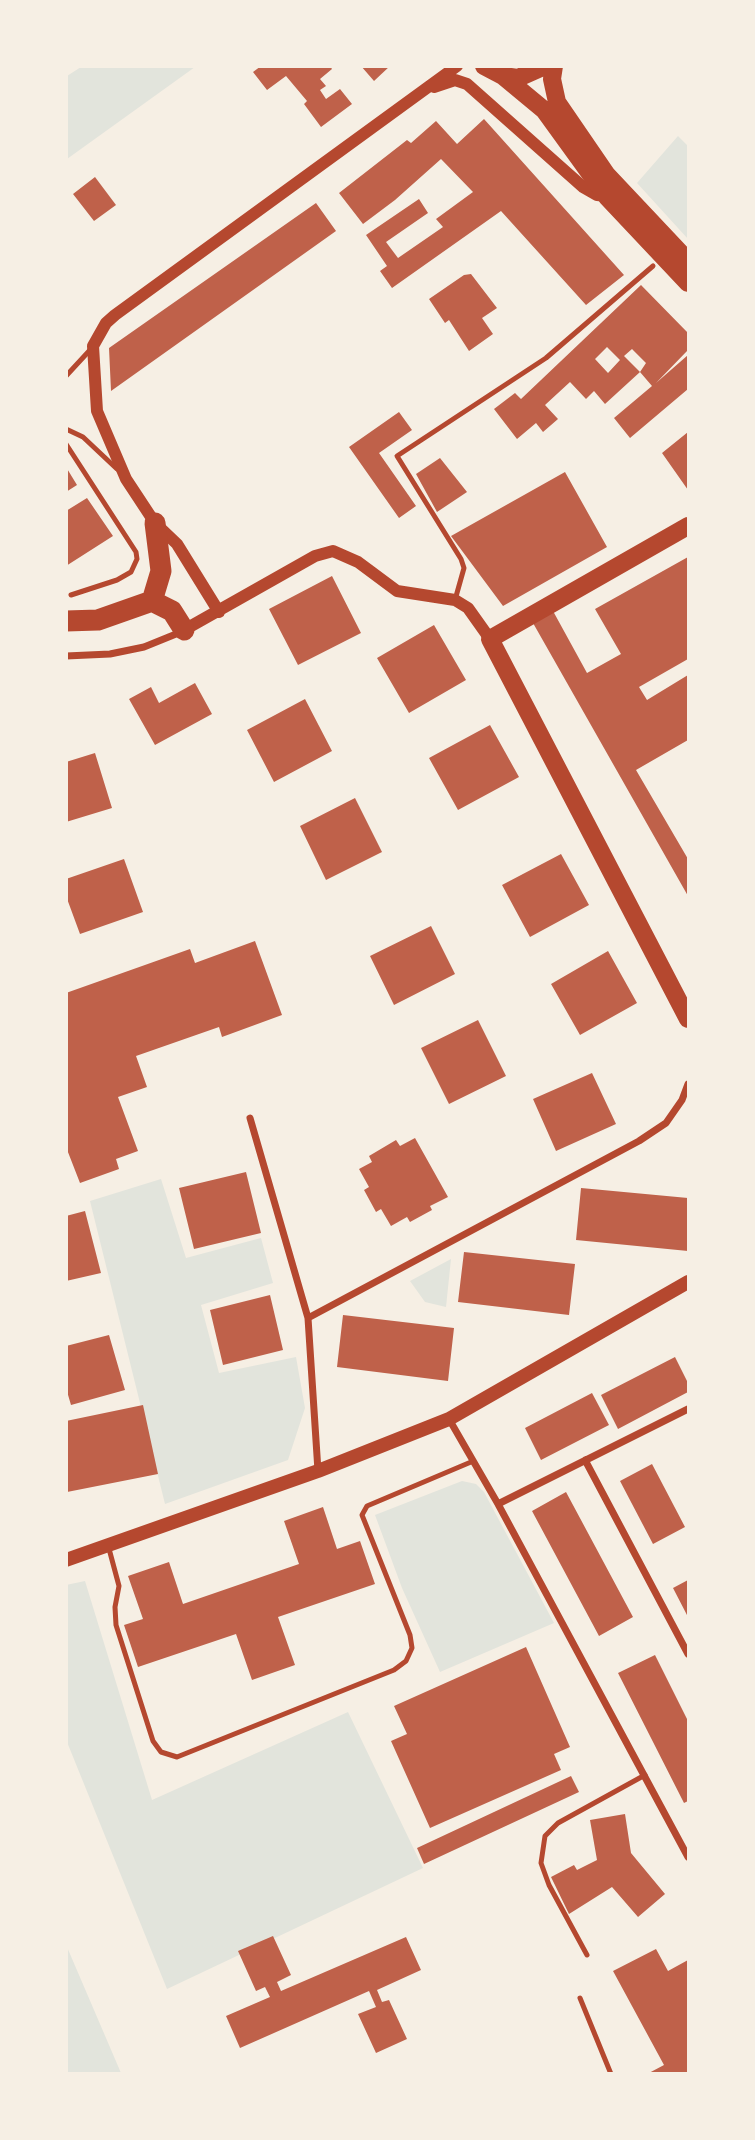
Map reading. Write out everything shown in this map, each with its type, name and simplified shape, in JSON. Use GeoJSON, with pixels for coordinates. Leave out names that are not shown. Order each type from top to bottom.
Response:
{"type":"FeatureCollection","features":[{"type":"Feature","properties":{"kind":"highway"},"geometry":{"type":"LineString","coordinates":[[152,601],[161,571],[155,523]]}},
{"type":"Feature","properties":{"kind":"highway"},"geometry":{"type":"LineString","coordinates":[[66,621],[98,620],[152,601],[172,611],[184,630]]}},
{"type":"Feature","properties":{"kind":"main road"},"geometry":{"type":"LineString","coordinates":[[484,66],[503,76],[554,121],[607,197],[688,283]]}},
{"type":"Feature","properties":{"kind":"main road"},"geometry":{"type":"LineString","coordinates":[[503,76],[518,78],[545,66]]}},
{"type":"Feature","properties":{"kind":"main road"},"geometry":{"type":"LineString","coordinates":[[554,66],[552,79],[557,102],[607,175],[688,261]]}},
{"type":"Feature","properties":{"kind":"main road"},"geometry":{"type":"LineString","coordinates":[[686,1015],[490,639],[688,526]]}},
{"type":"Feature","properties":{"kind":"main road"},"geometry":{"type":"LineString","coordinates":[[66,1560],[318,1471],[449,1419],[688,1282]]}},
{"type":"Feature","properties":{"kind":"street"},"geometry":{"type":"LineString","coordinates":[[219,612],[177,544],[155,523],[126,479],[97,411],[93,346],[106,323],[115,315],[457,66]]}},
{"type":"Feature","properties":{"kind":"street"},"geometry":{"type":"LineString","coordinates":[[430,88],[454,80],[467,84],[583,187],[607,197]]}},
{"type":"Feature","properties":{"kind":"street"},"geometry":{"type":"LineString","coordinates":[[66,656],[110,654],[144,647],[219,612],[315,556],[333,551],[358,562],[397,590],[455,600],[468,608],[490,639]]}},
{"type":"Feature","properties":{"kind":"street"},"geometry":{"type":"LineString","coordinates":[[686,1015],[688,1030]]}},
{"type":"Feature","properties":{"kind":"street"},"geometry":{"type":"LineString","coordinates":[[308,1318],[639,1141],[666,1123],[682,1100],[688,1084]]}},
{"type":"Feature","properties":{"kind":"street"},"geometry":{"type":"LineString","coordinates":[[250,1118],[308,1318],[318,1471]]}},
{"type":"Feature","properties":{"kind":"street"},"geometry":{"type":"LineString","coordinates":[[498,1504],[688,1409]]}},
{"type":"Feature","properties":{"kind":"street"},"geometry":{"type":"LineString","coordinates":[[449,1419],[471,1462],[498,1504],[688,1857]]}},
{"type":"Feature","properties":{"kind":"street"},"geometry":{"type":"LineString","coordinates":[[585,1460],[688,1654]]}},
{"type":"Feature","properties":{"kind":"lane"},"geometry":{"type":"LineString","coordinates":[[455,600],[464,568],[461,559],[397,456],[547,358],[653,266]]}},
{"type":"Feature","properties":{"kind":"lane"},"geometry":{"type":"LineString","coordinates":[[66,376],[93,346]]}},
{"type":"Feature","properties":{"kind":"lane"},"geometry":{"type":"LineString","coordinates":[[66,429],[83,437],[126,479]]}},
{"type":"Feature","properties":{"kind":"lane"},"geometry":{"type":"LineString","coordinates":[[66,444],[136,552],[137,559],[131,572],[117,580],[71,595]]}},
{"type":"Feature","properties":{"kind":"lane"},"geometry":{"type":"LineString","coordinates":[[107,1545],[119,1586],[115,1607],[116,1625],[153,1741],[161,1752],[177,1757],[394,1670],[406,1661],[412,1648],[410,1635],[362,1516],[368,1506],[471,1462]]}},
{"type":"Feature","properties":{"kind":"lane"},"geometry":{"type":"LineString","coordinates":[[587,1955],[549,1885],[541,1863],[545,1836],[558,1823],[645,1775]]}},
{"type":"Feature","properties":{"kind":"lane"},"geometry":{"type":"LineString","coordinates":[[580,1998],[611,2074]]}},
{"type":"Feature","properties":{"kind":"shaded area"},"geometry":{"type":"Polygon","coordinates":[[[81,67],[195,67],[67,159],[67,76],[81,67]]]}},
{"type":"Feature","properties":{"kind":"shaded area"},"geometry":{"type":"Polygon","coordinates":[[[678,136],[688,146],[688,239],[637,183],[678,136]]]}},
{"type":"Feature","properties":{"kind":"shaded area"},"geometry":{"type":"Polygon","coordinates":[[[161,1179],[186,1258],[261,1238],[273,1283],[201,1305],[219,1373],[296,1357],[305,1408],[288,1460],[165,1504],[90,1201],[161,1179]]]}},
{"type":"Feature","properties":{"kind":"shaded area"},"geometry":{"type":"Polygon","coordinates":[[[451,1259],[446,1307],[425,1302],[410,1281],[451,1259]]]}},
{"type":"Feature","properties":{"kind":"shaded area"},"geometry":{"type":"Polygon","coordinates":[[[462,1481],[476,1484],[484,1492],[554,1623],[440,1672],[402,1588],[375,1515],[462,1481]]]}},
{"type":"Feature","properties":{"kind":"shaded area"},"geometry":{"type":"Polygon","coordinates":[[[85,1581],[152,1800],[348,1712],[423,1868],[167,1989],[67,1742],[66,1585],[85,1581]]]}},
{"type":"Feature","properties":{"kind":"shaded area"},"geometry":{"type":"Polygon","coordinates":[[[67,1947],[121,2073],[67,2073],[67,1947]]]}},
{"type":"Feature","properties":{"kind":"building"},"geometry":{"type":"Polygon","coordinates":[[[261,66],[330,66],[332,69],[320,79],[326,86],[320,90],[326,99],[340,89],[352,104],[321,127],[304,104],[307,101],[286,76],[267,90],[253,72],[261,66]]]}},
{"type":"Feature","properties":{"kind":"building"},"geometry":{"type":"Polygon","coordinates":[[[361,66],[390,66],[374,81],[361,66]]]}},
{"type":"Feature","properties":{"kind":"building"},"geometry":{"type":"Polygon","coordinates":[[[484,119],[624,275],[586,305],[501,211],[392,288],[380,271],[387,266],[366,235],[419,199],[428,213],[386,242],[398,258],[443,227],[436,219],[473,192],[441,159],[363,224],[339,193],[407,140],[411,143],[436,121],[457,144],[484,119]]]}},
{"type":"Feature","properties":{"kind":"building"},"geometry":{"type":"Polygon","coordinates":[[[95,177],[116,205],[94,221],[73,194],[95,177]]]}},
{"type":"Feature","properties":{"kind":"building"},"geometry":{"type":"Polygon","coordinates":[[[316,203],[336,231],[111,391],[109,348],[316,203]]]}},
{"type":"Feature","properties":{"kind":"building"},"geometry":{"type":"Polygon","coordinates":[[[471,274],[497,308],[482,318],[493,334],[469,351],[449,320],[445,323],[429,299],[464,275],[471,274]]]}},
{"type":"Feature","properties":{"kind":"building"},"geometry":{"type":"Polygon","coordinates":[[[641,285],[688,333],[688,350],[656,383],[688,355],[688,389],[630,438],[614,418],[652,386],[640,372],[605,404],[594,391],[586,399],[570,382],[545,405],[558,419],[543,432],[536,423],[517,439],[494,409],[515,393],[521,399],[641,285]],[[607,347],[595,359],[608,373],[620,360],[607,347]],[[632,349],[624,356],[640,372],[646,363],[632,349]]]}},
{"type":"Feature","properties":{"kind":"building"},"geometry":{"type":"Polygon","coordinates":[[[399,412],[412,430],[379,453],[416,506],[399,518],[349,447],[399,412]]]}},
{"type":"Feature","properties":{"kind":"building"},"geometry":{"type":"Polygon","coordinates":[[[688,432],[688,490],[662,453],[688,432]]]}},
{"type":"Feature","properties":{"kind":"building"},"geometry":{"type":"Polygon","coordinates":[[[440,458],[467,492],[437,512],[416,474],[440,458]]]}},
{"type":"Feature","properties":{"kind":"building"},"geometry":{"type":"Polygon","coordinates":[[[66,467],[77,485],[66,492],[66,467]]]}},
{"type":"Feature","properties":{"kind":"building"},"geometry":{"type":"Polygon","coordinates":[[[565,472],[607,547],[503,606],[451,536],[565,472]]]}},
{"type":"Feature","properties":{"kind":"building"},"geometry":{"type":"Polygon","coordinates":[[[87,498],[113,536],[66,566],[66,511],[87,498]]]}},
{"type":"Feature","properties":{"kind":"building"},"geometry":{"type":"Polygon","coordinates":[[[688,557],[688,659],[639,687],[647,700],[688,675],[688,740],[636,770],[688,859],[688,896],[533,623],[553,611],[587,673],[621,654],[595,609],[688,557]]]}},
{"type":"Feature","properties":{"kind":"building"},"geometry":{"type":"Polygon","coordinates":[[[332,576],[361,633],[298,665],[269,609],[332,576]]]}},
{"type":"Feature","properties":{"kind":"building"},"geometry":{"type":"Polygon","coordinates":[[[434,625],[466,680],[409,713],[377,658],[434,625]]]}},
{"type":"Feature","properties":{"kind":"building"},"geometry":{"type":"Polygon","coordinates":[[[195,683],[212,714],[155,745],[129,699],[151,687],[159,703],[195,683]]]}},
{"type":"Feature","properties":{"kind":"building"},"geometry":{"type":"Polygon","coordinates":[[[305,699],[332,751],[274,782],[247,730],[305,699]]]}},
{"type":"Feature","properties":{"kind":"building"},"geometry":{"type":"Polygon","coordinates":[[[490,725],[519,777],[458,810],[429,758],[490,725]]]}},
{"type":"Feature","properties":{"kind":"building"},"geometry":{"type":"Polygon","coordinates":[[[95,753],[112,808],[66,822],[66,762],[95,753]]]}},
{"type":"Feature","properties":{"kind":"building"},"geometry":{"type":"Polygon","coordinates":[[[355,798],[382,852],[326,880],[300,826],[355,798]]]}},
{"type":"Feature","properties":{"kind":"building"},"geometry":{"type":"Polygon","coordinates":[[[561,854],[589,905],[530,937],[502,885],[561,854]]]}},
{"type":"Feature","properties":{"kind":"building"},"geometry":{"type":"Polygon","coordinates":[[[124,859],[143,912],[80,934],[66,896],[66,879],[124,859]]]}},
{"type":"Feature","properties":{"kind":"building"},"geometry":{"type":"Polygon","coordinates":[[[431,926],[455,974],[394,1005],[370,956],[431,926]]]}},
{"type":"Feature","properties":{"kind":"building"},"geometry":{"type":"Polygon","coordinates":[[[255,941],[282,1015],[222,1037],[219,1027],[136,1056],[147,1087],[118,1097],[138,1151],[116,1159],[119,1169],[80,1183],[66,1147],[66,993],[190,949],[195,963],[255,941]]]}},
{"type":"Feature","properties":{"kind":"building"},"geometry":{"type":"Polygon","coordinates":[[[608,951],[637,1003],[580,1035],[551,984],[608,951]]]}},
{"type":"Feature","properties":{"kind":"building"},"geometry":{"type":"Polygon","coordinates":[[[478,1020],[506,1076],[449,1104],[421,1048],[478,1020]]]}},
{"type":"Feature","properties":{"kind":"building"},"geometry":{"type":"Polygon","coordinates":[[[592,1073],[616,1124],[556,1151],[533,1099],[592,1073]]]}},
{"type":"Feature","properties":{"kind":"building"},"geometry":{"type":"Polygon","coordinates":[[[415,1138],[448,1197],[430,1206],[432,1210],[410,1222],[407,1217],[391,1226],[381,1209],[376,1212],[364,1190],[369,1187],[359,1169],[372,1162],[369,1156],[396,1140],[400,1146],[415,1138]]]}},
{"type":"Feature","properties":{"kind":"building"},"geometry":{"type":"Polygon","coordinates":[[[246,1172],[261,1233],[194,1249],[179,1188],[246,1172]]]}},
{"type":"Feature","properties":{"kind":"building"},"geometry":{"type":"Polygon","coordinates":[[[581,1188],[688,1198],[688,1251],[576,1240],[581,1188]]]}},
{"type":"Feature","properties":{"kind":"building"},"geometry":{"type":"Polygon","coordinates":[[[85,1211],[101,1273],[66,1281],[66,1216],[85,1211]]]}},
{"type":"Feature","properties":{"kind":"building"},"geometry":{"type":"Polygon","coordinates":[[[464,1252],[575,1264],[569,1315],[458,1302],[464,1252]]]}},
{"type":"Feature","properties":{"kind":"building"},"geometry":{"type":"Polygon","coordinates":[[[270,1295],[283,1350],[223,1365],[210,1310],[270,1295]]]}},
{"type":"Feature","properties":{"kind":"building"},"geometry":{"type":"Polygon","coordinates":[[[343,1315],[454,1328],[448,1381],[337,1367],[343,1315]]]}},
{"type":"Feature","properties":{"kind":"building"},"geometry":{"type":"Polygon","coordinates":[[[109,1335],[125,1390],[71,1405],[66,1388],[66,1346],[109,1335]]]}},
{"type":"Feature","properties":{"kind":"building"},"geometry":{"type":"Polygon","coordinates":[[[675,1357],[688,1383],[688,1392],[618,1429],[601,1395],[675,1357]]]}},
{"type":"Feature","properties":{"kind":"building"},"geometry":{"type":"Polygon","coordinates":[[[592,1393],[609,1425],[541,1460],[525,1428],[592,1393]]]}},
{"type":"Feature","properties":{"kind":"building"},"geometry":{"type":"Polygon","coordinates":[[[143,1405],[158,1474],[67,1492],[66,1421],[143,1405]]]}},
{"type":"Feature","properties":{"kind":"building"},"geometry":{"type":"Polygon","coordinates":[[[652,1464],[685,1527],[653,1544],[620,1481],[652,1464]]]}},
{"type":"Feature","properties":{"kind":"building"},"geometry":{"type":"Polygon","coordinates":[[[566,1492],[633,1617],[599,1636],[532,1511],[566,1492]]]}},
{"type":"Feature","properties":{"kind":"building"},"geometry":{"type":"Polygon","coordinates":[[[323,1507],[337,1549],[360,1541],[375,1584],[278,1617],[295,1665],[252,1680],[236,1634],[138,1667],[124,1625],[143,1619],[128,1576],[169,1562],[183,1604],[299,1564],[284,1521],[323,1507]]]}},
{"type":"Feature","properties":{"kind":"building"},"geometry":{"type":"Polygon","coordinates":[[[688,1580],[688,1617],[673,1588],[688,1580]]]}},
{"type":"Feature","properties":{"kind":"building"},"geometry":{"type":"Polygon","coordinates":[[[526,1647],[570,1747],[554,1754],[561,1770],[430,1828],[391,1741],[407,1734],[394,1706],[526,1647]]]}},
{"type":"Feature","properties":{"kind":"building"},"geometry":{"type":"Polygon","coordinates":[[[655,1655],[688,1721],[688,1801],[684,1803],[618,1673],[655,1655]]]}},
{"type":"Feature","properties":{"kind":"building"},"geometry":{"type":"Polygon","coordinates":[[[571,1776],[579,1792],[424,1864],[417,1848],[571,1776]]]}},
{"type":"Feature","properties":{"kind":"building"},"geometry":{"type":"Polygon","coordinates":[[[625,1814],[631,1853],[665,1894],[638,1917],[612,1887],[569,1914],[551,1877],[574,1865],[577,1870],[597,1860],[590,1820],[625,1814]]]}},
{"type":"Feature","properties":{"kind":"building"},"geometry":{"type":"Polygon","coordinates":[[[273,1936],[291,1975],[277,1982],[281,1991],[406,1937],[421,1970],[377,1990],[382,2002],[389,2000],[407,2039],[376,2053],[358,2014],[376,2007],[369,1991],[240,2048],[226,2016],[270,1997],[265,1987],[256,1991],[238,1951],[273,1936]]]}},
{"type":"Feature","properties":{"kind":"building"},"geometry":{"type":"Polygon","coordinates":[[[656,1949],[668,1971],[688,1960],[688,2074],[647,2074],[664,2065],[613,1971],[656,1949]]]}}]}
